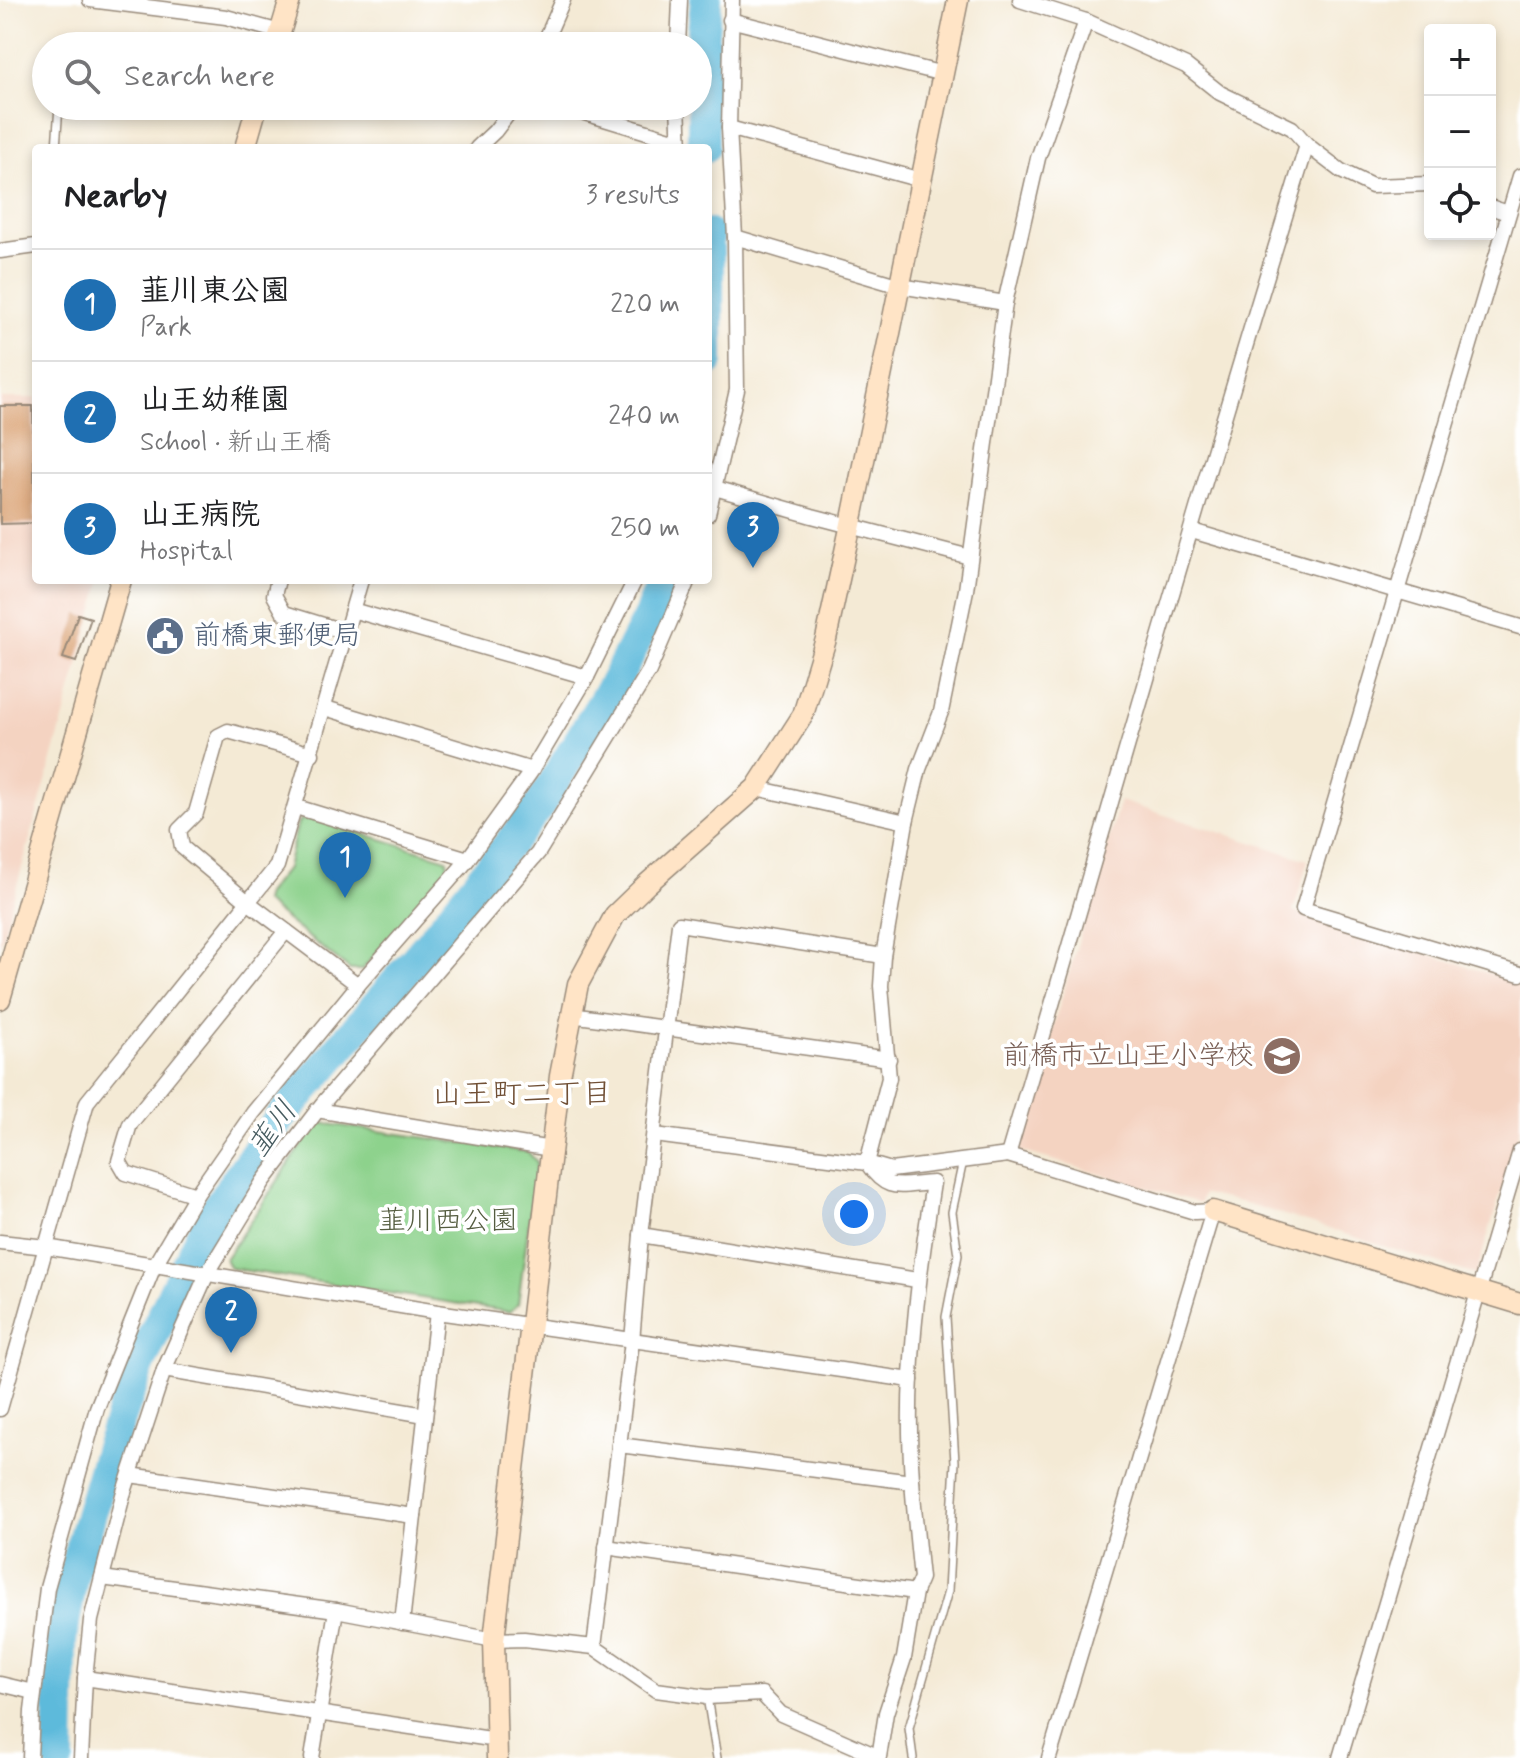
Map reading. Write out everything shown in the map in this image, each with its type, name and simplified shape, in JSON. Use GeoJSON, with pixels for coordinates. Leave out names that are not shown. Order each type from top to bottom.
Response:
{"type":"FeatureCollection","features":[{"type":"Feature","properties":{"kind":"street"},"geometry":{"type":"LineString","coordinates":[[90,0],[226,17],[261,32]]}},
{"type":"Feature","properties":{"kind":"street"},"geometry":{"type":"LineString","coordinates":[[280,32],[290,0]]}},
{"type":"Feature","properties":{"kind":"street"},"geometry":{"type":"LineString","coordinates":[[549,32],[563,0]]}},
{"type":"Feature","properties":{"kind":"street"},"geometry":{"type":"LineString","coordinates":[[679,32],[680,0]]}},
{"type":"Feature","properties":{"kind":"street"},"geometry":{"type":"LineString","coordinates":[[732,0],[729,128],[735,237],[737,390],[712,487],[970,557]]}},
{"type":"Feature","properties":{"kind":"street"},"geometry":{"type":"LineString","coordinates":[[85,1678],[320,1713],[497,1749],[494,1640],[565,1039],[578,984],[615,915],[756,788],[803,715],[826,639],[851,524],[958,0]]}},
{"type":"Feature","properties":{"kind":"street"},"geometry":{"type":"LineString","coordinates":[[1020,0],[1086,21],[1186,66],[1220,93],[1292,128],[1307,145],[1341,171],[1372,186],[1424,184]]}},
{"type":"Feature","properties":{"kind":"street"},"geometry":{"type":"LineString","coordinates":[[730,20],[943,74]]}},
{"type":"Feature","properties":{"kind":"street"},"geometry":{"type":"LineString","coordinates":[[102,1578],[336,1610],[494,1640],[524,1639],[594,1647],[656,1690],[707,1697],[762,1694],[781,1714],[879,1757],[886,1713],[904,1658],[915,1592],[921,1578],[912,1482],[911,1380],[917,1280],[933,1183],[888,1185],[878,1180],[867,1163],[889,1078],[881,986],[883,956],[906,822],[919,769],[941,712],[970,557],[1005,303],[1038,158],[1086,21]]}},
{"type":"Feature","properties":{"kind":"street"},"geometry":{"type":"LineString","coordinates":[[246,144],[253,120]]}},
{"type":"Feature","properties":{"kind":"street"},"geometry":{"type":"LineString","coordinates":[[481,144],[503,120]]}},
{"type":"Feature","properties":{"kind":"street"},"geometry":{"type":"LineString","coordinates":[[604,120],[677,144]]}},
{"type":"Feature","properties":{"kind":"street"},"geometry":{"type":"LineString","coordinates":[[679,120],[680,144]]}},
{"type":"Feature","properties":{"kind":"street"},"geometry":{"type":"LineString","coordinates":[[729,128],[921,180]]}},
{"type":"Feature","properties":{"kind":"street"},"geometry":{"type":"LineString","coordinates":[[1008,1155],[1232,387],[1307,145]]}},
{"type":"Feature","properties":{"kind":"street"},"geometry":{"type":"LineString","coordinates":[[1520,176],[1303,909],[1520,974]]}},
{"type":"Feature","properties":{"kind":"street"},"geometry":{"type":"LineString","coordinates":[[1496,209],[1508,213]]}},
{"type":"Feature","properties":{"kind":"street"},"geometry":{"type":"LineString","coordinates":[[735,237],[900,286],[1005,303]]}},
{"type":"Feature","properties":{"kind":"street"},"geometry":{"type":"LineString","coordinates":[[0,251],[32,247]]}},
{"type":"Feature","properties":{"kind":"street"},"geometry":{"type":"LineString","coordinates":[[1192,531],[1520,627]]}},
{"type":"Feature","properties":{"kind":"street"},"geometry":{"type":"LineString","coordinates":[[0,999],[120,584]]}},
{"type":"Feature","properties":{"kind":"street"},"geometry":{"type":"LineString","coordinates":[[277,584],[274,595],[284,613],[346,632]]}},
{"type":"Feature","properties":{"kind":"street"},"geometry":{"type":"LineString","coordinates":[[0,1409],[87,1102],[277,866],[360,584]]}},
{"type":"Feature","properties":{"kind":"street"},"geometry":{"type":"LineString","coordinates":[[30,1758],[34,1692],[47,1588],[97,1408],[196,1195],[253,1113],[358,985],[468,859],[532,770],[587,677],[631,584]]}},
{"type":"Feature","properties":{"kind":"street"},"geometry":{"type":"LineString","coordinates":[[81,1758],[91,1620],[130,1475],[164,1370],[201,1274],[263,1182],[317,1110],[538,853],[649,671],[686,584]]}},
{"type":"Feature","properties":{"kind":"street"},"geometry":{"type":"LineString","coordinates":[[352,610],[587,677]]}},
{"type":"Feature","properties":{"kind":"street"},"geometry":{"type":"LineString","coordinates":[[325,708],[532,770]]}},
{"type":"Feature","properties":{"kind":"street"},"geometry":{"type":"LineString","coordinates":[[312,754],[228,731],[218,736],[196,813],[179,830],[182,847],[249,903],[358,985]]}},
{"type":"Feature","properties":{"kind":"street"},"geometry":{"type":"LineString","coordinates":[[756,788],[906,822]]}},
{"type":"Feature","properties":{"kind":"street"},"geometry":{"type":"LineString","coordinates":[[296,807],[468,859]]}},
{"type":"Feature","properties":{"kind":"street"},"geometry":{"type":"LineString","coordinates":[[594,1647],[679,924],[883,956]]}},
{"type":"Feature","properties":{"kind":"street"},"geometry":{"type":"LineString","coordinates":[[196,1195],[126,1173],[119,1161],[130,1124],[286,931]]}},
{"type":"Feature","properties":{"kind":"street"},"geometry":{"type":"LineString","coordinates":[[571,1015],[889,1059]]}},
{"type":"Feature","properties":{"kind":"street"},"geometry":{"type":"LineString","coordinates":[[317,1110],[551,1149]]}},
{"type":"Feature","properties":{"kind":"street"},"geometry":{"type":"LineString","coordinates":[[655,1135],[867,1163],[891,1170],[1008,1155],[1195,1212],[1213,1211],[1520,1304]]}},
{"type":"Feature","properties":{"kind":"street"},"geometry":{"type":"LineString","coordinates":[[1340,1758],[1520,1151]]}},
{"type":"Feature","properties":{"kind":"street"},"geometry":{"type":"LineString","coordinates":[[1049,1758],[1213,1211]]}},
{"type":"Feature","properties":{"kind":"street"},"geometry":{"type":"LineString","coordinates":[[641,1235],[917,1280]]}},
{"type":"Feature","properties":{"kind":"street"},"geometry":{"type":"LineString","coordinates":[[0,1242],[437,1312],[911,1380]]}},
{"type":"Feature","properties":{"kind":"street"},"geometry":{"type":"LineString","coordinates":[[402,1623],[437,1312]]}},
{"type":"Feature","properties":{"kind":"street"},"geometry":{"type":"LineString","coordinates":[[164,1370],[425,1415]]}},
{"type":"Feature","properties":{"kind":"street"},"geometry":{"type":"LineString","coordinates":[[619,1445],[912,1482]]}},
{"type":"Feature","properties":{"kind":"street"},"geometry":{"type":"LineString","coordinates":[[130,1475],[414,1516]]}},
{"type":"Feature","properties":{"kind":"street"},"geometry":{"type":"LineString","coordinates":[[606,1547],[915,1592]]}},
{"type":"Feature","properties":{"kind":"street"},"geometry":{"type":"LineString","coordinates":[[312,1758],[336,1610]]}},
{"type":"Feature","properties":{"kind":"street"},"geometry":{"type":"LineString","coordinates":[[0,1684],[34,1692]]}},
{"type":"Feature","properties":{"kind":"lane"},"geometry":{"type":"LineString","coordinates":[[56,144],[58,120]]}},
{"type":"Feature","properties":{"kind":"lane"},"geometry":{"type":"LineString","coordinates":[[913,1758],[909,1728],[948,1591],[955,1462],[946,1317],[958,1255],[952,1212],[963,1161]]}},
{"type":"Feature","properties":{"kind":"lane"},"geometry":{"type":"LineString","coordinates":[[707,1697],[717,1758]]}},
{"type":"Feature","properties":{"kind":"shaded area"},"geometry":{"type":"Polygon","coordinates":[[[0,398],[32,398],[32,584],[101,584],[0,946],[0,398]]]}},
{"type":"Feature","properties":{"kind":"shaded area","name":"前橋市立山王小学校"},"geometry":{"type":"Polygon","coordinates":[[[1120,801],[1308,860],[1293,912],[1520,983],[1520,1128],[1476,1275],[1249,1204],[1203,1194],[1200,1203],[1021,1151],[1018,1145],[1120,801]]]}},
{"type":"Feature","properties":{"kind":"green space"},"geometry":{"type":"Polygon","coordinates":[[[308,817],[447,859],[448,870],[362,970],[350,970],[264,902],[266,894],[287,868],[298,822],[308,817]]]}},
{"type":"Feature","properties":{"kind":"green space","name":"韮川西公園"},"geometry":{"type":"Polygon","coordinates":[[[321,1123],[528,1152],[537,1162],[518,1304],[510,1312],[230,1268],[225,1259],[314,1127],[321,1123]]]}},
{"type":"Feature","properties":{"kind":"building"},"geometry":{"type":"Polygon","coordinates":[[[0,406],[32,406],[32,523],[0,524],[0,406]]]}},
{"type":"Feature","properties":{"kind":"building"},"geometry":{"type":"Polygon","coordinates":[[[78,614],[91,618],[76,662],[63,658],[78,614]]]}},
{"type":"Feature","properties":{"kind":"waterway","name":"韮川"},"geometry":{"type":"LineString","coordinates":[[703,32],[706,0]]}},
{"type":"Feature","properties":{"kind":"waterway","name":"韮川"},"geometry":{"type":"LineString","coordinates":[[703,120],[703,144]]}},
{"type":"Feature","properties":{"kind":"waterway","name":"韮川"},"geometry":{"type":"LineString","coordinates":[[59,1758],[61,1640],[72,1578],[109,1451],[139,1365],[208,1220],[281,1117],[427,946],[540,805],[614,684],[650,614],[661,584]]}},
{"type":"Feature","properties":{"kind":"place","name":"山王病院"},"geometry":{"type":"Point","coordinates":[753,568]}},
{"type":"Feature","properties":{"kind":"place","name":"前橋東郵便局"},"geometry":{"type":"Point","coordinates":[165,636]}},
{"type":"Feature","properties":{"kind":"place","name":"韮川東公園"},"geometry":{"type":"Point","coordinates":[345,898]}},
{"type":"Feature","properties":{"kind":"place","name":"前橋市立山王小学校"},"geometry":{"type":"Point","coordinates":[1282,1056]}},
{"type":"Feature","properties":{"kind":"place","name":"山王幼稚園"},"geometry":{"type":"Point","coordinates":[231,1353]}},
{"type":"Feature","properties":{"kind":"district","name":"山王町二丁目"},"geometry":{"type":"Point","coordinates":[522,1094]}}]}
